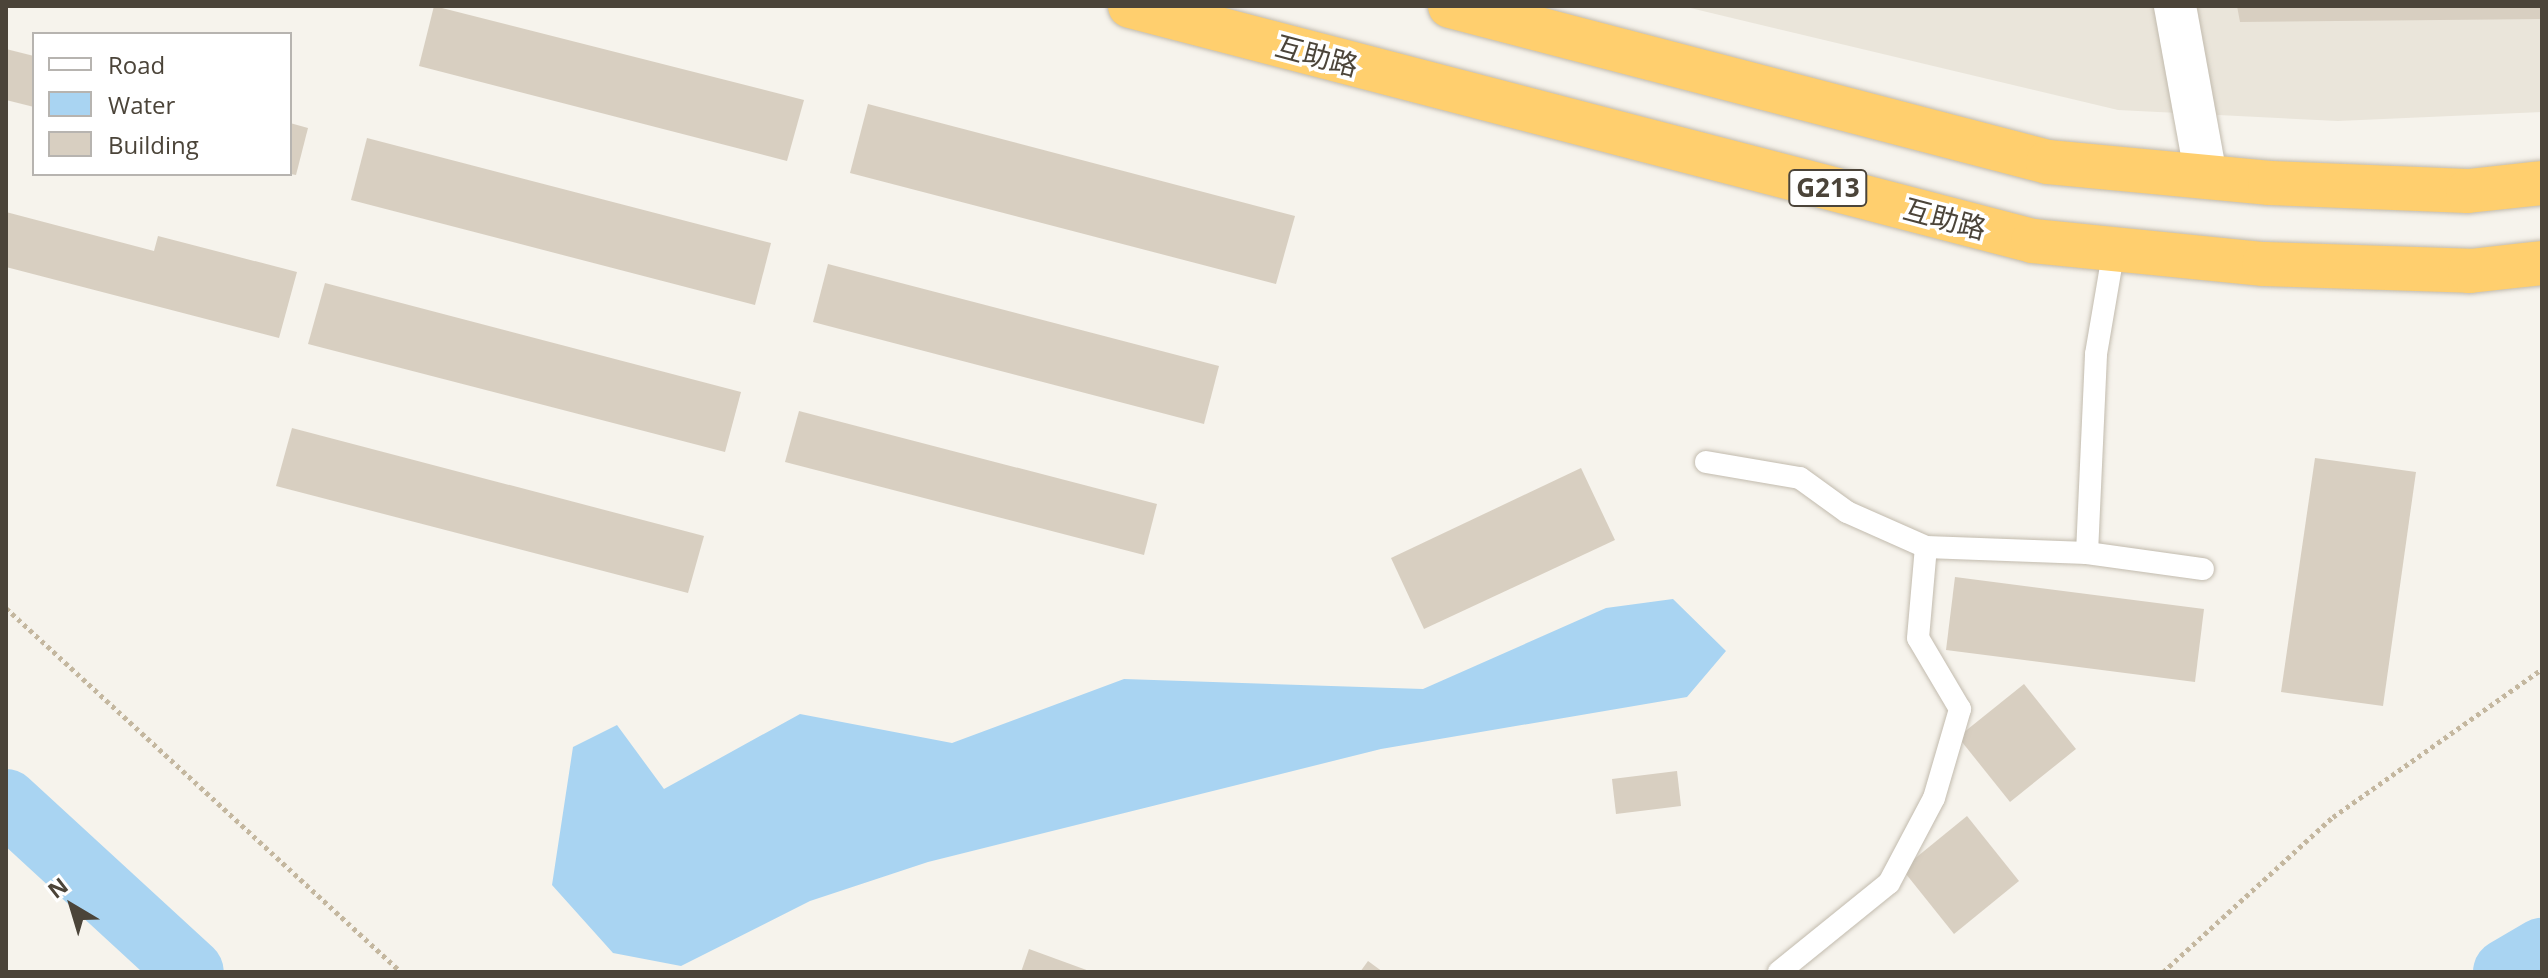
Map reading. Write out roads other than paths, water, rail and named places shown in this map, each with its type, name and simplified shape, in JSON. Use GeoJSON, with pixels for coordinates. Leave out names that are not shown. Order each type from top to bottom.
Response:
{"type":"FeatureCollection","features":[{"type":"Feature","properties":{"kind":"highway","name":"互助路"},"geometry":{"type":"LineString","coordinates":[[1130,6],[2033,241],[2264,264],[2470,271],[2542,263]]}},
{"type":"Feature","properties":{"kind":"highway"},"geometry":{"type":"LineString","coordinates":[[1450,6],[2048,162],[2206,177],[2468,191],[2542,183]]}},
{"type":"Feature","properties":{"kind":"street"},"geometry":{"type":"LineString","coordinates":[[2175,6],[2206,177]]}},
{"type":"Feature","properties":{"kind":"lane"},"geometry":{"type":"LineString","coordinates":[[2087,553],[2096,354],[2114,249]]}},
{"type":"Feature","properties":{"kind":"lane"},"geometry":{"type":"LineString","coordinates":[[1706,462],[1800,478],[1847,512],[1926,547],[2087,553],[2203,569]]}},
{"type":"Feature","properties":{"kind":"lane"},"geometry":{"type":"LineString","coordinates":[[1779,972],[1889,883],[1934,798],[1960,709],[1918,638],[1926,547]]}},
{"type":"Feature","properties":{"kind":"water"},"geometry":{"type":"Polygon","coordinates":[[[1673,599],[1726,651],[1687,697],[1381,749],[928,862],[810,901],[681,966],[613,953],[552,885],[573,747],[617,725],[664,789],[800,714],[952,743],[1124,679],[1423,689],[1606,608],[1673,599]]]}},
{"type":"Feature","properties":{"kind":"waterway"},"geometry":{"type":"LineString","coordinates":[[6,802],[191,972]]}},
{"type":"Feature","properties":{"kind":"waterway"},"geometry":{"type":"LineString","coordinates":[[2506,972],[2542,951]]}}]}
